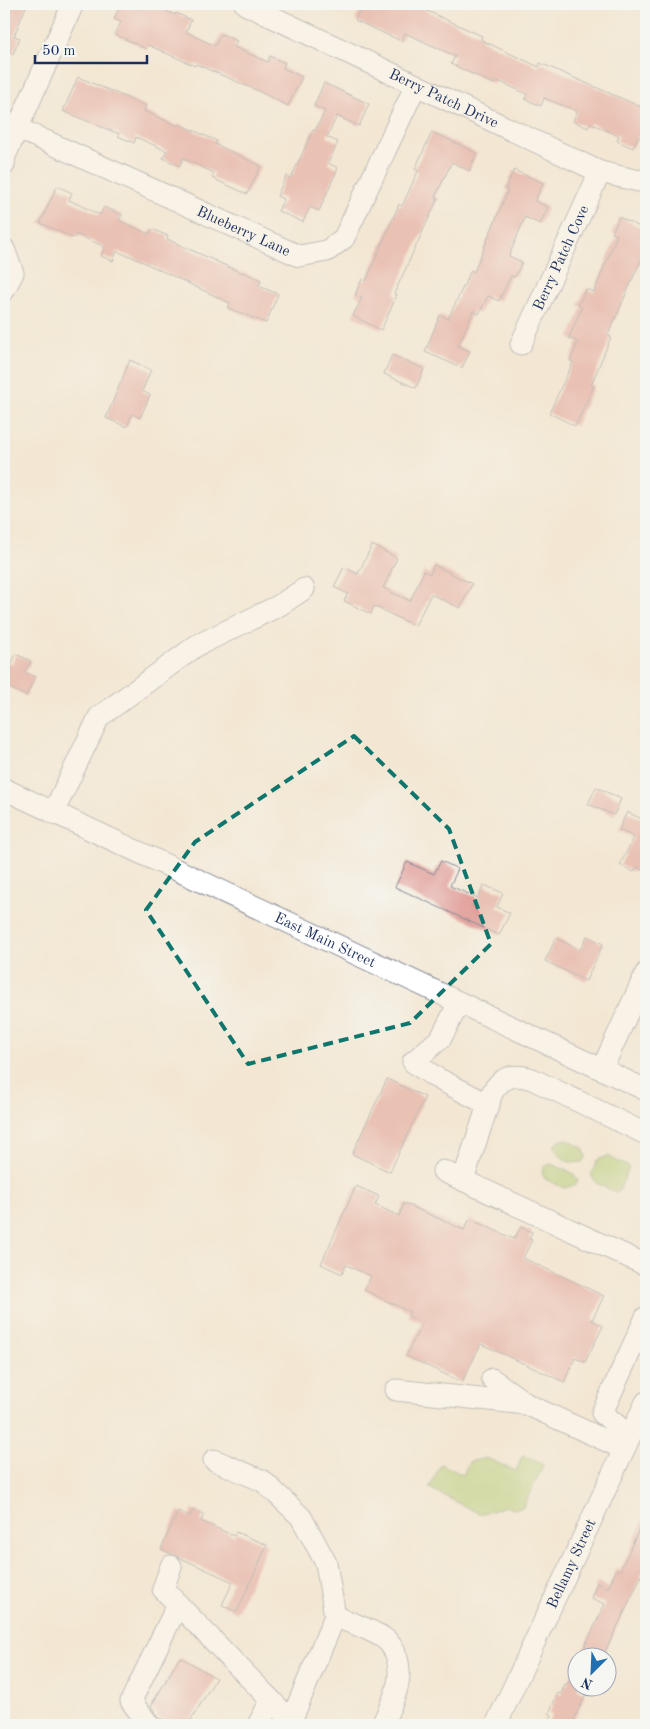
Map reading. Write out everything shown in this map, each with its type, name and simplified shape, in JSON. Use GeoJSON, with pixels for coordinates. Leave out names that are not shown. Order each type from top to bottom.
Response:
{"type":"FeatureCollection","features":[{"type":"Feature","properties":{"kind":"street"},"geometry":{"type":"LineString","coordinates":[[4,165],[5,156],[17,128],[73,4]]}},
{"type":"Feature","properties":{"kind":"street","name":"Berry Patch Drive"},"geometry":{"type":"LineString","coordinates":[[245,4],[600,172],[639,181],[646,179]]}},
{"type":"Feature","properties":{"kind":"street","name":"Blueberry Lane"},"geometry":{"type":"LineString","coordinates":[[17,128],[300,256],[327,251],[344,238],[416,85]]}},
{"type":"Feature","properties":{"kind":"street","name":"Berry Patch Cove"},"geometry":{"type":"LineString","coordinates":[[521,344],[600,172]]}},
{"type":"Feature","properties":{"kind":"street"},"geometry":{"type":"LineString","coordinates":[[4,249],[13,273],[4,290]]}},
{"type":"Feature","properties":{"kind":"street"},"geometry":{"type":"LineString","coordinates":[[53,812],[99,717],[196,646],[280,605],[304,588]]}},
{"type":"Feature","properties":{"kind":"street","name":"East Main Street"},"geometry":{"type":"LineString","coordinates":[[4,789],[646,1090]]}},
{"type":"Feature","properties":{"kind":"street"},"geometry":{"type":"LineString","coordinates":[[602,1069],[646,973]]}},
{"type":"Feature","properties":{"kind":"street"},"geometry":{"type":"LineString","coordinates":[[459,1003],[441,1038],[413,1062],[435,1077],[489,1105]]}},
{"type":"Feature","properties":{"kind":"street"},"geometry":{"type":"LineString","coordinates":[[463,1180],[492,1093],[504,1079],[513,1076],[523,1076],[646,1134]]}},
{"type":"Feature","properties":{"kind":"street"},"geometry":{"type":"LineString","coordinates":[[443,1171],[646,1265]]}},
{"type":"Feature","properties":{"kind":"street"},"geometry":{"type":"LineString","coordinates":[[628,1443],[602,1413],[646,1318]]}},
{"type":"Feature","properties":{"kind":"street"},"geometry":{"type":"LineString","coordinates":[[492,1379],[526,1404]]}},
{"type":"Feature","properties":{"kind":"street"},"geometry":{"type":"LineString","coordinates":[[396,1390],[526,1404],[628,1443]]}},
{"type":"Feature","properties":{"kind":"street","name":"Bellamy Street"},"geometry":{"type":"LineString","coordinates":[[496,1725],[646,1402]]}},
{"type":"Feature","properties":{"kind":"street"},"geometry":{"type":"LineString","coordinates":[[171,1566],[163,1589],[293,1723],[334,1616],[326,1563],[301,1517],[263,1481],[214,1460]]}},
{"type":"Feature","properties":{"kind":"street"},"geometry":{"type":"LineString","coordinates":[[149,1725],[131,1701],[178,1604]]}},
{"type":"Feature","properties":{"kind":"street"},"geometry":{"type":"LineString","coordinates":[[334,1616],[386,1639],[394,1651],[399,1664],[400,1679],[382,1725]]}},
{"type":"Feature","properties":{"kind":"street"},"geometry":{"type":"LineString","coordinates":[[258,1725],[271,1700]]}},
{"type":"Feature","properties":{"kind":"highlighted area"},"geometry":{"type":"Polygon","coordinates":[[[354,736],[449,829],[491,944],[410,1023],[248,1064],[146,910],[195,842],[354,736]]]}},
{"type":"Feature","properties":{"kind":"green space"},"geometry":{"type":"Polygon","coordinates":[[[566,1139],[583,1148],[586,1156],[582,1162],[569,1161],[556,1151],[554,1147],[556,1142],[566,1139]]]}},
{"type":"Feature","properties":{"kind":"green space"},"geometry":{"type":"Polygon","coordinates":[[[608,1156],[629,1167],[619,1191],[616,1192],[596,1183],[591,1175],[597,1160],[608,1156]]]}},
{"type":"Feature","properties":{"kind":"green space"},"geometry":{"type":"Polygon","coordinates":[[[551,1164],[573,1173],[578,1181],[575,1185],[564,1188],[545,1179],[542,1172],[544,1167],[551,1164]]]}},
{"type":"Feature","properties":{"kind":"green space"},"geometry":{"type":"Polygon","coordinates":[[[524,1456],[543,1466],[521,1508],[514,1509],[505,1506],[486,1513],[478,1513],[429,1488],[441,1464],[463,1475],[469,1462],[486,1458],[516,1471],[524,1456]]]}},
{"type":"Feature","properties":{"kind":"building"},"geometry":{"type":"Polygon","coordinates":[[[4,4],[27,4],[14,36],[20,38],[13,54],[7,51],[4,58],[4,4]]]}},
{"type":"Feature","properties":{"kind":"building"},"geometry":{"type":"Polygon","coordinates":[[[121,4],[135,4],[145,9],[147,4],[152,4],[191,20],[186,32],[215,46],[221,34],[237,41],[234,47],[268,62],[270,56],[285,63],[283,68],[302,77],[288,106],[196,64],[195,66],[148,45],[146,49],[115,34],[121,22],[114,19],[121,4]]]}},
{"type":"Feature","properties":{"kind":"building"},"geometry":{"type":"Polygon","coordinates":[[[363,4],[412,4],[482,36],[481,40],[539,67],[540,63],[646,109],[646,141],[638,137],[633,148],[617,141],[619,136],[590,123],[588,128],[573,121],[577,111],[544,98],[541,106],[525,99],[527,94],[496,80],[494,84],[451,64],[455,56],[405,33],[401,41],[355,20],[363,4]]]}},
{"type":"Feature","properties":{"kind":"building"},"geometry":{"type":"Polygon","coordinates":[[[78,77],[146,106],[144,111],[217,141],[215,144],[261,166],[247,194],[212,178],[214,173],[183,158],[180,166],[163,158],[167,151],[136,137],[134,143],[118,136],[119,134],[63,111],[78,77]]]}},
{"type":"Feature","properties":{"kind":"building"},"geometry":{"type":"Polygon","coordinates":[[[324,83],[369,104],[359,126],[337,116],[327,137],[338,142],[328,163],[338,168],[319,211],[310,207],[303,222],[278,211],[284,199],[277,196],[286,176],[291,178],[313,130],[315,131],[325,111],[314,106],[324,83]]]}},
{"type":"Feature","properties":{"kind":"building"},"geometry":{"type":"Polygon","coordinates":[[[432,132],[477,153],[469,171],[452,162],[435,197],[438,198],[394,294],[397,295],[381,330],[353,316],[362,298],[355,295],[362,279],[366,281],[399,204],[402,206],[418,171],[415,169],[432,132]]]}},
{"type":"Feature","properties":{"kind":"building"},"geometry":{"type":"Polygon","coordinates":[[[514,170],[543,183],[535,201],[548,207],[540,224],[525,217],[509,256],[522,262],[515,277],[511,276],[499,301],[488,296],[479,314],[473,311],[458,346],[470,351],[462,368],[425,352],[440,315],[448,319],[471,270],[474,272],[508,190],[505,189],[514,170]]]}},
{"type":"Feature","properties":{"kind":"building"},"geometry":{"type":"Polygon","coordinates":[[[57,186],[72,193],[69,200],[100,215],[104,207],[122,215],[119,220],[149,234],[152,229],[168,236],[167,239],[261,280],[259,286],[278,294],[266,323],[228,308],[230,303],[128,255],[117,251],[113,261],[101,256],[105,247],[76,234],[74,238],[40,223],[57,186]]]}},
{"type":"Feature","properties":{"kind":"building"},"geometry":{"type":"Polygon","coordinates":[[[619,217],[646,230],[646,251],[608,335],[611,337],[591,385],[594,386],[575,426],[549,413],[573,362],[570,361],[578,342],[569,338],[582,307],[578,305],[586,289],[594,292],[617,235],[612,233],[619,217]]]}},
{"type":"Feature","properties":{"kind":"building"},"geometry":{"type":"Polygon","coordinates":[[[392,355],[424,369],[416,388],[384,374],[392,355]]]}},
{"type":"Feature","properties":{"kind":"building"},"geometry":{"type":"Polygon","coordinates":[[[130,360],[151,370],[142,391],[150,395],[140,418],[132,414],[127,427],[106,418],[130,360]]]}},
{"type":"Feature","properties":{"kind":"building"},"geometry":{"type":"Polygon","coordinates":[[[372,545],[397,558],[383,588],[410,601],[424,571],[430,574],[434,565],[472,584],[460,608],[431,594],[415,626],[374,606],[371,614],[344,601],[348,594],[334,587],[344,567],[358,574],[372,545]]]}},
{"type":"Feature","properties":{"kind":"building"},"geometry":{"type":"Polygon","coordinates":[[[16,654],[31,661],[25,672],[35,677],[26,696],[4,685],[4,660],[12,664],[16,654]]]}},
{"type":"Feature","properties":{"kind":"building"},"geometry":{"type":"Polygon","coordinates":[[[596,787],[621,799],[614,815],[588,804],[596,787]]]}},
{"type":"Feature","properties":{"kind":"building"},"geometry":{"type":"Polygon","coordinates":[[[646,811],[646,859],[642,870],[637,867],[634,872],[620,865],[634,837],[619,830],[627,812],[642,819],[646,811]]]}},
{"type":"Feature","properties":{"kind":"building"},"geometry":{"type":"Polygon","coordinates":[[[441,861],[458,869],[450,886],[478,898],[484,885],[503,893],[497,907],[510,913],[499,935],[395,887],[407,862],[434,874],[441,861]]]}},
{"type":"Feature","properties":{"kind":"building"},"geometry":{"type":"Polygon","coordinates":[[[587,936],[603,944],[586,981],[545,961],[556,938],[580,950],[587,936]]]}},
{"type":"Feature","properties":{"kind":"building"},"geometry":{"type":"Polygon","coordinates":[[[387,1079],[425,1097],[390,1172],[352,1154],[387,1079]]]}},
{"type":"Feature","properties":{"kind":"building"},"geometry":{"type":"Polygon","coordinates":[[[356,1186],[379,1196],[375,1205],[399,1216],[404,1203],[464,1230],[470,1219],[514,1239],[521,1227],[532,1232],[529,1239],[532,1240],[523,1258],[604,1296],[592,1320],[603,1326],[585,1362],[575,1358],[564,1382],[481,1344],[462,1382],[406,1356],[422,1323],[408,1316],[410,1312],[364,1290],[371,1276],[346,1265],[342,1274],[321,1264],[356,1186]]]}},
{"type":"Feature","properties":{"kind":"building"},"geometry":{"type":"Polygon","coordinates":[[[193,1510],[204,1514],[201,1521],[234,1536],[236,1532],[267,1545],[237,1612],[222,1605],[233,1582],[161,1549],[178,1511],[190,1516],[193,1510]]]}},
{"type":"Feature","properties":{"kind":"building"},"geometry":{"type":"Polygon","coordinates":[[[646,1514],[646,1565],[624,1613],[608,1646],[585,1646],[605,1604],[591,1598],[597,1583],[608,1588],[617,1569],[620,1571],[646,1514]]]}},
{"type":"Feature","properties":{"kind":"building"},"geometry":{"type":"Polygon","coordinates":[[[180,1657],[216,1678],[188,1725],[173,1725],[158,1717],[151,1706],[180,1657]]]}},
{"type":"Feature","properties":{"kind":"building"},"geometry":{"type":"Polygon","coordinates":[[[568,1683],[568,1696],[585,1696],[571,1725],[547,1725],[552,1715],[549,1713],[558,1693],[561,1694],[565,1684],[567,1685],[568,1683]]]}}]}
